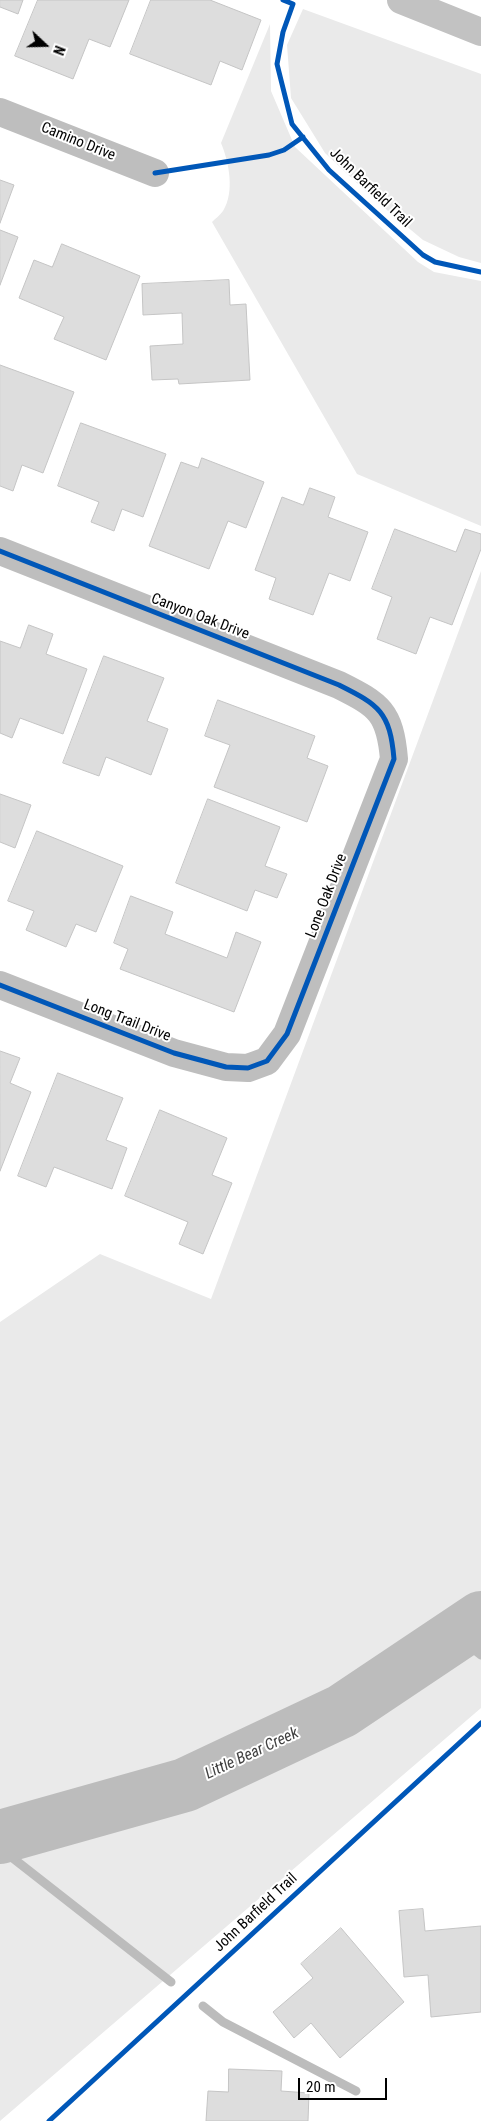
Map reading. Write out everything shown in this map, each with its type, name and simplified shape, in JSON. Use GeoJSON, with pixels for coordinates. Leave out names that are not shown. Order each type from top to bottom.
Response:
{"type":"FeatureCollection","features":[{"type":"Feature","properties":{"kind":"main road"},"geometry":{"type":"LineString","coordinates":[[401,0],[481,32]]}},
{"type":"Feature","properties":{"kind":"street","name":"Camino Drive"},"geometry":{"type":"LineString","coordinates":[[0,112],[155,173]]}},
{"type":"Feature","properties":{"kind":"street","name":"Canyon Oak Drive"},"geometry":{"type":"LineString","coordinates":[[0,551],[339,685],[372,702],[384,717]]}},
{"type":"Feature","properties":{"kind":"street","name":"Lone Oak Drive"},"geometry":{"type":"LineString","coordinates":[[248,1068],[267,1060],[287,1034],[394,759],[392,735],[384,717]]}},
{"type":"Feature","properties":{"kind":"street","name":"Long Trail Drive"},"geometry":{"type":"LineString","coordinates":[[0,985],[174,1053],[226,1067],[248,1068]]}},
{"type":"Feature","properties":{"kind":"shaded area"},"geometry":{"type":"Polygon","coordinates":[[[303,9],[481,74],[481,263],[459,257],[423,240],[375,200],[325,153],[291,98],[287,45],[303,9]]]}},
{"type":"Feature","properties":{"kind":"shaded area"},"geometry":{"type":"Polygon","coordinates":[[[270,24],[271,91],[295,147],[418,262],[434,272],[481,281],[481,526],[357,474],[212,222],[223,211],[229,195],[230,177],[221,143],[270,24]]]}},
{"type":"Feature","properties":{"kind":"shaded area"},"geometry":{"type":"Polygon","coordinates":[[[481,571],[481,1708],[0,2121],[0,1322],[100,1254],[211,1299],[481,571]]]}},
{"type":"Feature","properties":{"kind":"building"},"geometry":{"type":"Polygon","coordinates":[[[0,0],[23,0],[18,14],[0,7],[0,0]]]}},
{"type":"Feature","properties":{"kind":"building"},"geometry":{"type":"Polygon","coordinates":[[[38,0],[129,0],[110,47],[89,39],[73,79],[15,56],[38,0]]]}},
{"type":"Feature","properties":{"kind":"building"},"geometry":{"type":"Polygon","coordinates":[[[151,0],[210,0],[261,20],[242,70],[220,61],[211,85],[130,54],[151,0]]]}},
{"type":"Feature","properties":{"kind":"building"},"geometry":{"type":"Polygon","coordinates":[[[0,180],[14,185],[0,223],[0,180]]]}},
{"type":"Feature","properties":{"kind":"building"},"geometry":{"type":"Polygon","coordinates":[[[0,230],[18,237],[0,285],[0,230]]]}},
{"type":"Feature","properties":{"kind":"building"},"geometry":{"type":"Polygon","coordinates":[[[62,244],[140,276],[106,360],[54,339],[64,317],[19,298],[34,260],[52,267],[62,244]]]}},
{"type":"Feature","properties":{"kind":"building"},"geometry":{"type":"Polygon","coordinates":[[[229,280],[230,305],[246,304],[250,380],[179,384],[178,379],[152,380],[150,346],[183,344],[182,313],[143,315],[142,284],[229,280]]]}},
{"type":"Feature","properties":{"kind":"building"},"geometry":{"type":"Polygon","coordinates":[[[0,365],[74,392],[43,473],[22,465],[13,491],[0,486],[0,365]]]}},
{"type":"Feature","properties":{"kind":"building"},"geometry":{"type":"Polygon","coordinates":[[[81,423],[166,454],[143,517],[122,509],[114,531],[91,522],[99,502],[58,486],[81,423]]]}},
{"type":"Feature","properties":{"kind":"building"},"geometry":{"type":"Polygon","coordinates":[[[202,458],[264,482],[246,528],[228,521],[209,569],[149,546],[181,462],[198,468],[202,458]]]}},
{"type":"Feature","properties":{"kind":"building"},"geometry":{"type":"Polygon","coordinates":[[[310,488],[335,497],[328,517],[368,532],[350,581],[329,573],[313,615],[269,599],[276,578],[255,570],[282,497],[303,505],[310,488]]]}},
{"type":"Feature","properties":{"kind":"building"},"geometry":{"type":"Polygon","coordinates":[[[395,529],[456,552],[465,529],[481,534],[481,549],[452,625],[430,617],[416,654],[377,639],[392,597],[372,589],[395,529]]]}},
{"type":"Feature","properties":{"kind":"building"},"geometry":{"type":"Polygon","coordinates":[[[29,625],[53,634],[46,654],[87,669],[63,734],[20,718],[12,738],[0,733],[0,641],[20,648],[29,625]]]}},
{"type":"Feature","properties":{"kind":"building"},"geometry":{"type":"Polygon","coordinates":[[[104,656],[164,678],[147,721],[168,729],[151,775],[106,757],[99,776],[63,763],[104,656]]]}},
{"type":"Feature","properties":{"kind":"building"},"geometry":{"type":"Polygon","coordinates":[[[218,700],[315,736],[307,758],[328,766],[307,822],[214,787],[230,745],[205,736],[218,700]]]}},
{"type":"Feature","properties":{"kind":"building"},"geometry":{"type":"Polygon","coordinates":[[[0,794],[31,805],[15,848],[0,842],[0,794]]]}},
{"type":"Feature","properties":{"kind":"building"},"geometry":{"type":"Polygon","coordinates":[[[208,799],[280,827],[265,866],[287,874],[277,898],[255,890],[247,911],[176,883],[208,799]]]}},
{"type":"Feature","properties":{"kind":"building"},"geometry":{"type":"Polygon","coordinates":[[[37,831],[123,866],[96,932],[76,924],[66,947],[26,930],[34,911],[8,901],[37,831]]]}},
{"type":"Feature","properties":{"kind":"building"},"geometry":{"type":"Polygon","coordinates":[[[131,896],[173,912],[165,934],[227,958],[236,932],[261,942],[234,1012],[120,969],[128,949],[114,943],[131,896]]]}},
{"type":"Feature","properties":{"kind":"building"},"geometry":{"type":"Polygon","coordinates":[[[0,1051],[20,1058],[10,1083],[31,1092],[0,1171],[0,1051]]]}},
{"type":"Feature","properties":{"kind":"building"},"geometry":{"type":"Polygon","coordinates":[[[58,1073],[123,1098],[106,1140],[127,1148],[112,1189],[54,1167],[46,1187],[18,1176],[58,1073]]]}},
{"type":"Feature","properties":{"kind":"building"},"geometry":{"type":"Polygon","coordinates":[[[160,1110],[227,1138],[212,1175],[232,1183],[203,1254],[179,1244],[188,1222],[125,1196],[160,1110]]]}},
{"type":"Feature","properties":{"kind":"building"},"geometry":{"type":"Polygon","coordinates":[[[423,1909],[425,1931],[481,1926],[481,2012],[431,2017],[428,1975],[404,1977],[399,1911],[423,1909]]]}},
{"type":"Feature","properties":{"kind":"building"},"geometry":{"type":"Polygon","coordinates":[[[341,1928],[404,2002],[340,2058],[311,2023],[294,2038],[273,2012],[313,1978],[301,1964],[341,1928]]]}},
{"type":"Feature","properties":{"kind":"building"},"geometry":{"type":"Polygon","coordinates":[[[229,2069],[282,2071],[281,2091],[309,2093],[308,2121],[206,2121],[208,2091],[228,2092],[229,2069]]]}},
{"type":"Feature","properties":{"kind":"waterway","name":"Little Bear Creek"},"geometry":{"type":"LineString","coordinates":[[0,1837],[185,1785],[342,1711],[481,1618]]}},
{"type":"Feature","properties":{"kind":"waterway"},"geometry":{"type":"LineString","coordinates":[[456,1635],[481,1655]]}},
{"type":"Feature","properties":{"kind":"waterway"},"geometry":{"type":"LineString","coordinates":[[0,1848],[171,1982]]}},
{"type":"Feature","properties":{"kind":"waterway"},"geometry":{"type":"LineString","coordinates":[[203,2006],[223,2022],[356,2091]]}},
{"type":"Feature","properties":{"kind":"cycle path","name":"John Barfield Trail"},"geometry":{"type":"LineString","coordinates":[[283,0],[293,4],[283,32],[277,64],[292,124],[329,170],[423,255],[435,262],[481,272]]}},
{"type":"Feature","properties":{"kind":"cycle path"},"geometry":{"type":"LineString","coordinates":[[155,173],[269,155],[284,150],[303,137]]}},
{"type":"Feature","properties":{"kind":"cycle path"},"geometry":{"type":"LineString","coordinates":[[0,551],[353,692],[373,705],[385,720],[389,730],[394,759],[287,1034],[267,1061],[248,1068],[226,1067],[174,1053],[0,985]]}},
{"type":"Feature","properties":{"kind":"cycle path","name":"John Barfield Trail"},"geometry":{"type":"LineString","coordinates":[[49,2121],[481,1723]]}}]}
